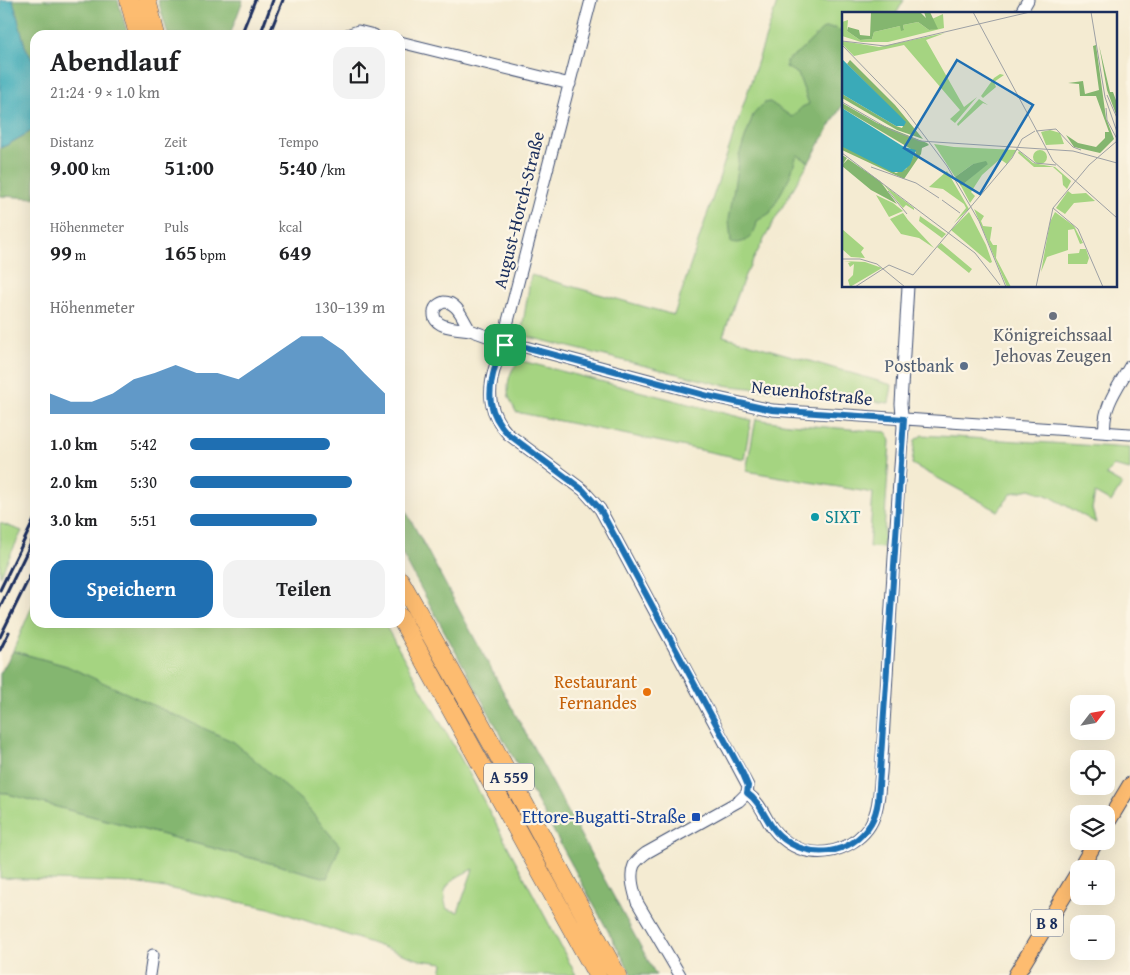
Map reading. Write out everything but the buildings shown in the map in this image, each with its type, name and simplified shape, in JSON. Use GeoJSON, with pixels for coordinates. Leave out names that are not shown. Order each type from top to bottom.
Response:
{"type":"FeatureCollection","features":[{"type":"Feature","properties":{"kind":"highway"},"geometry":{"type":"LineString","coordinates":[[129,0],[137,30]]}},
{"type":"Feature","properties":{"kind":"highway"},"geometry":{"type":"LineString","coordinates":[[147,0],[155,30]]}},
{"type":"Feature","properties":{"kind":"highway","name":"A 559"},"geometry":{"type":"LineString","coordinates":[[405,589],[492,744],[617,975]]}},
{"type":"Feature","properties":{"kind":"highway","name":"A 559"},"geometry":{"type":"LineString","coordinates":[[405,626],[595,972]]}},
{"type":"Feature","properties":{"kind":"main road"},"geometry":{"type":"LineString","coordinates":[[1115,810],[1130,785]]}},
{"type":"Feature","properties":{"kind":"main road","name":"B 8"},"geometry":{"type":"LineString","coordinates":[[1016,975],[1070,885]]}},
{"type":"Feature","properties":{"kind":"street","name":"August-Horch-Straße"},"geometry":{"type":"LineString","coordinates":[[505,345],[508,325],[591,0]]}},
{"type":"Feature","properties":{"kind":"street"},"geometry":{"type":"LineString","coordinates":[[1021,12],[1028,0]]}},
{"type":"Feature","properties":{"kind":"street"},"geometry":{"type":"LineString","coordinates":[[405,43],[570,84]]}},
{"type":"Feature","properties":{"kind":"street"},"geometry":{"type":"LineString","coordinates":[[405,48],[412,45]]}},
{"type":"Feature","properties":{"kind":"street"},"geometry":{"type":"LineString","coordinates":[[747,793],[755,798],[778,835],[796,848],[812,852],[835,851],[847,845],[864,833],[874,817],[878,801],[883,746],[904,419],[901,404],[908,288]]}},
{"type":"Feature","properties":{"kind":"street","name":"Neuenhofstraße"},"geometry":{"type":"LineString","coordinates":[[470,330],[495,339],[505,345],[514,344],[708,396],[772,410],[1130,434]]}},
{"type":"Feature","properties":{"kind":"street"},"geometry":{"type":"LineString","coordinates":[[505,345],[500,352],[492,378],[490,395],[495,417],[508,434],[583,490],[600,509],[748,786],[747,793],[739,801],[646,853],[635,864],[632,872],[633,889],[637,902],[680,975]]}},
{"type":"Feature","properties":{"kind":"street"},"geometry":{"type":"LineString","coordinates":[[1105,432],[1104,422],[1107,406],[1130,366]]}},
{"type":"Feature","properties":{"kind":"street"},"geometry":{"type":"LineString","coordinates":[[150,975],[153,954]]}},
{"type":"Feature","properties":{"kind":"green space"},"geometry":{"type":"Polygon","coordinates":[[[13,0],[118,0],[127,30],[30,30],[30,56],[25,46],[13,0]]]}},
{"type":"Feature","properties":{"kind":"green space"},"geometry":{"type":"Polygon","coordinates":[[[158,0],[243,0],[232,30],[167,30],[158,0]]]}},
{"type":"Feature","properties":{"kind":"green space"},"geometry":{"type":"Polygon","coordinates":[[[778,0],[904,0],[897,12],[842,12],[842,105],[774,221],[745,275],[723,336],[892,385],[889,403],[722,385],[521,335],[531,275],[674,315],[778,0]]]}},
{"type":"Feature","properties":{"kind":"green space"},"geometry":{"type":"Polygon","coordinates":[[[824,28],[837,28],[842,33],[842,105],[809,162],[797,155],[790,176],[770,213],[757,221],[752,235],[745,241],[731,242],[729,219],[739,156],[753,115],[764,103],[770,102],[792,117],[802,107],[809,104],[798,74],[786,67],[786,61],[798,53],[824,28]]]}},
{"type":"Feature","properties":{"kind":"green space"},"geometry":{"type":"Polygon","coordinates":[[[30,132],[30,198],[0,196],[0,148],[30,132]]]}},
{"type":"Feature","properties":{"kind":"green space"},"geometry":{"type":"Polygon","coordinates":[[[522,361],[751,420],[744,459],[516,412],[509,397],[508,387],[514,367],[522,361]]]}},
{"type":"Feature","properties":{"kind":"green space"},"geometry":{"type":"Polygon","coordinates":[[[756,419],[789,424],[887,432],[890,441],[883,548],[869,547],[873,493],[746,471],[756,419]]]}},
{"type":"Feature","properties":{"kind":"green space"},"geometry":{"type":"Polygon","coordinates":[[[922,435],[1130,448],[1130,470],[1113,466],[1106,475],[1122,484],[1111,502],[1095,493],[1092,509],[1096,523],[1051,497],[1030,489],[1012,493],[998,511],[912,464],[915,440],[922,435]]]}},
{"type":"Feature","properties":{"kind":"green space"},"geometry":{"type":"Polygon","coordinates":[[[405,509],[656,975],[632,975],[405,559],[405,509]]]}},
{"type":"Feature","properties":{"kind":"green space"},"geometry":{"type":"Polygon","coordinates":[[[0,523],[22,531],[0,576],[0,523]]]}},
{"type":"Feature","properties":{"kind":"green space"},"geometry":{"type":"Polygon","coordinates":[[[30,611],[30,628],[387,628],[469,773],[576,975],[441,975],[443,963],[420,960],[269,908],[134,883],[0,878],[0,792],[327,878],[67,666],[13,651],[30,611]],[[473,869],[449,883],[445,894],[447,909],[458,912],[473,869]]]}},
{"type":"Feature","properties":{"kind":"green space"},"geometry":{"type":"Polygon","coordinates":[[[13,651],[67,666],[234,742],[302,801],[340,846],[327,878],[0,792],[0,674],[13,651]]]}},
{"type":"Feature","properties":{"kind":"water"},"geometry":{"type":"Polygon","coordinates":[[[0,0],[13,0],[25,46],[30,56],[30,132],[0,148],[0,0]]]}},
{"type":"Feature","properties":{"kind":"railway"},"geometry":{"type":"LineString","coordinates":[[243,30],[255,0]]}},
{"type":"Feature","properties":{"kind":"railway"},"geometry":{"type":"LineString","coordinates":[[262,30],[273,0]]}},
{"type":"Feature","properties":{"kind":"railway"},"geometry":{"type":"LineString","coordinates":[[271,30],[283,0]]}},
{"type":"Feature","properties":{"kind":"railway"},"geometry":{"type":"LineString","coordinates":[[0,590],[30,528]]}},
{"type":"Feature","properties":{"kind":"railway"},"geometry":{"type":"LineString","coordinates":[[0,607],[30,545]]}},
{"type":"Feature","properties":{"kind":"railway"},"geometry":{"type":"LineString","coordinates":[[0,637],[30,576]]}},
{"type":"Feature","properties":{"kind":"railway"},"geometry":{"type":"LineString","coordinates":[[0,650],[9,632]]}},
{"type":"Feature","properties":{"kind":"place","name":"Königreichssaal Jehovas Zeugen"},"geometry":{"type":"Point","coordinates":[1053,316]}},
{"type":"Feature","properties":{"kind":"place","name":"Postbank"},"geometry":{"type":"Point","coordinates":[964,366]}},
{"type":"Feature","properties":{"kind":"place","name":"SIXT"},"geometry":{"type":"Point","coordinates":[815,517]}},
{"type":"Feature","properties":{"kind":"place","name":"Restaurant Fernandes"},"geometry":{"type":"Point","coordinates":[647,692]}},
{"type":"Feature","properties":{"kind":"place","name":"Ettore-Bugatti-Straße"},"geometry":{"type":"Point","coordinates":[696,817]}},
{"type":"Feature","properties":{"kind":"route"},"geometry":{"type":"LineString","coordinates":[[514,344],[708,396],[772,410],[904,419],[878,801],[870,825],[855,840],[835,851],[812,852],[796,848],[778,835],[755,798],[747,793],[748,786],[743,774],[600,509],[583,490],[508,434],[495,417],[490,395],[492,378],[500,352],[505,345],[514,344]]}}]}
